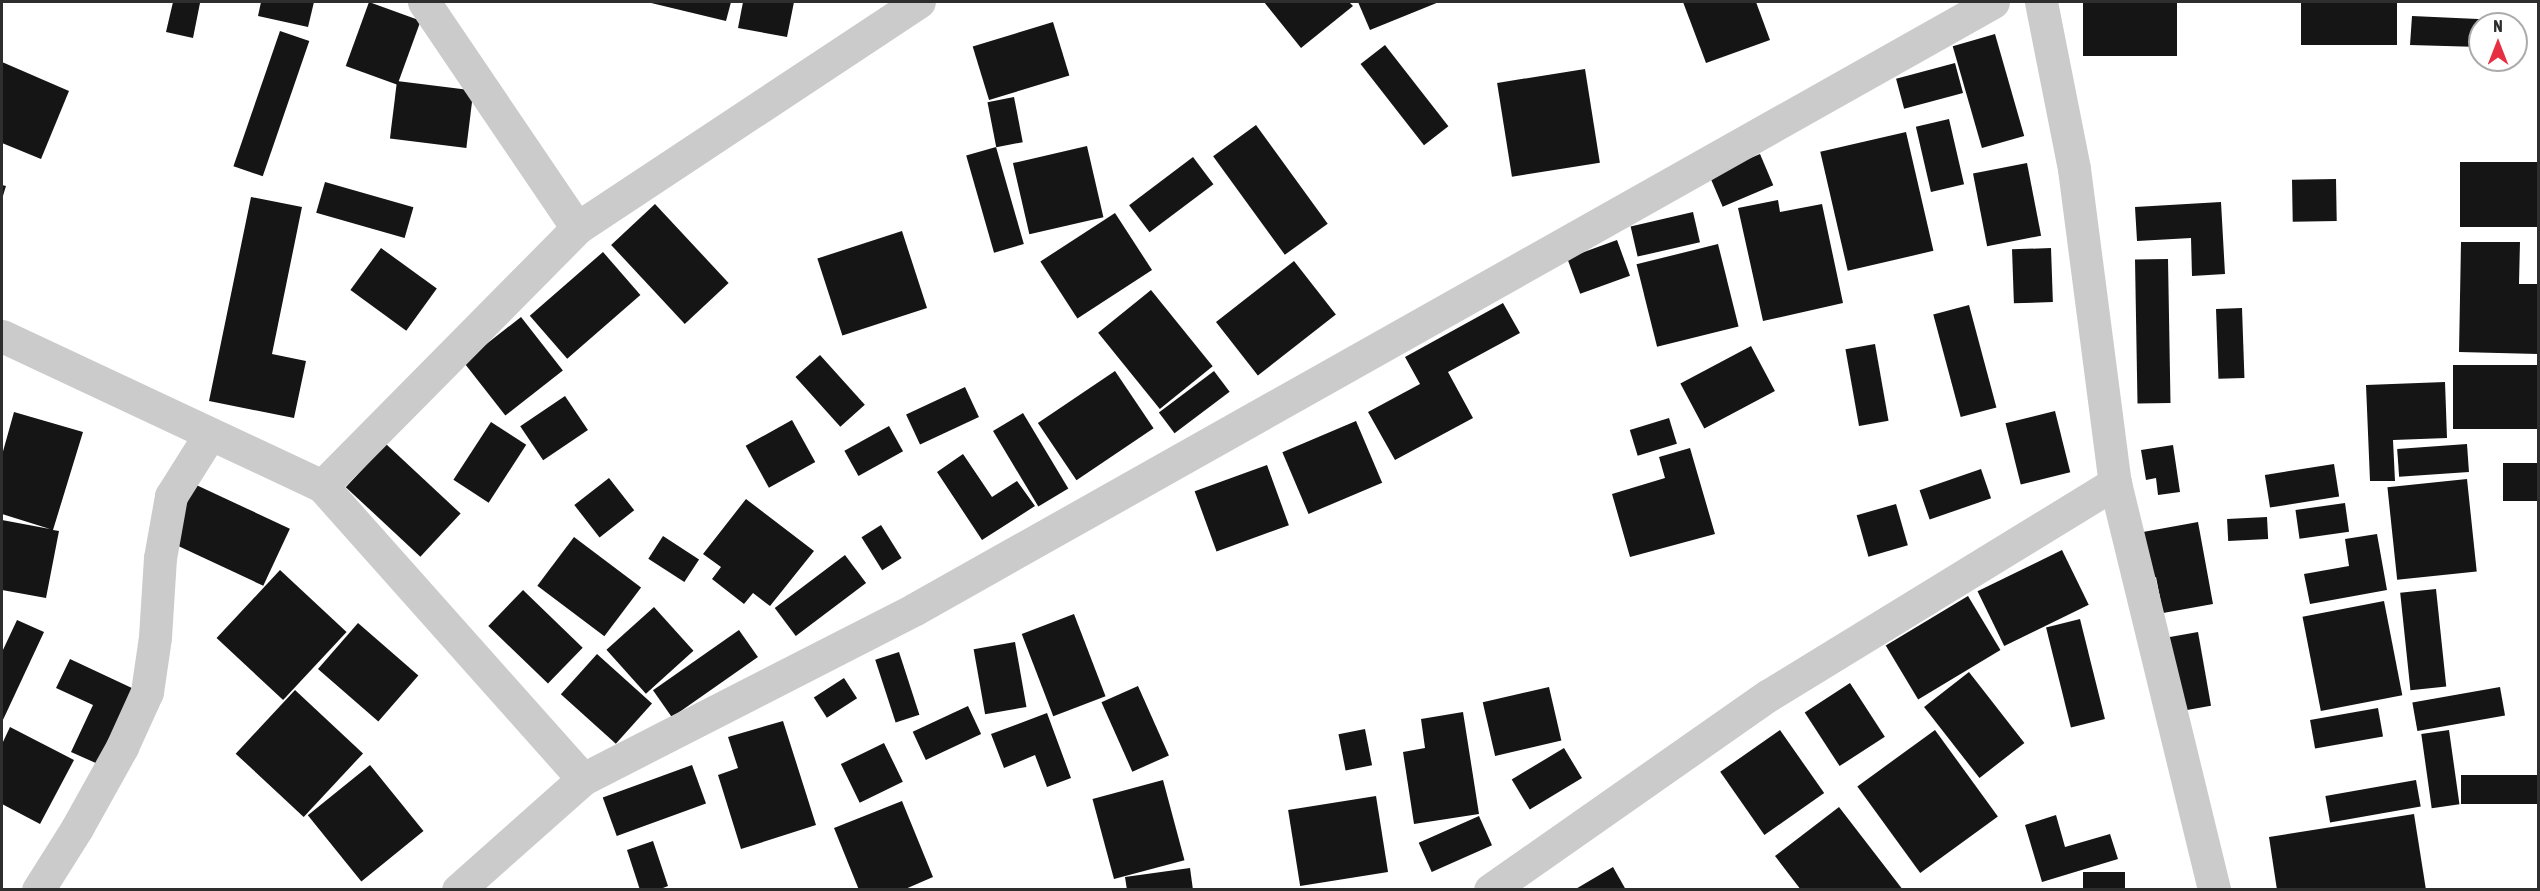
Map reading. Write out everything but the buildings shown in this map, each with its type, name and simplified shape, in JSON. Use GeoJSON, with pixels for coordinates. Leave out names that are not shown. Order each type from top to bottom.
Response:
{"type":"FeatureCollection","features":[{"type":"Feature","properties":{"kind":"street"},"geometry":{"type":"LineString","coordinates":[[424,2],[577,228]]}},
{"type":"Feature","properties":{"kind":"street"},"geometry":{"type":"LineString","coordinates":[[322,486],[577,228],[919,2]]}},
{"type":"Feature","properties":{"kind":"street"},"geometry":{"type":"LineString","coordinates":[[458,890],[583,779],[915,609],[1993,2]]}},
{"type":"Feature","properties":{"kind":"street"},"geometry":{"type":"LineString","coordinates":[[2041,2],[2074,170],[2115,483],[2214,890]]}},
{"type":"Feature","properties":{"kind":"street"},"geometry":{"type":"LineString","coordinates":[[2,336],[322,486],[583,779]]}},
{"type":"Feature","properties":{"kind":"street"},"geometry":{"type":"LineString","coordinates":[[38,890],[77,828],[122,747],[147,692],[155,637],[160,558],[171,496],[210,434]]}},
{"type":"Feature","properties":{"kind":"street"},"geometry":{"type":"LineString","coordinates":[[1490,890],[1769,695],[2115,483]]}}]}
